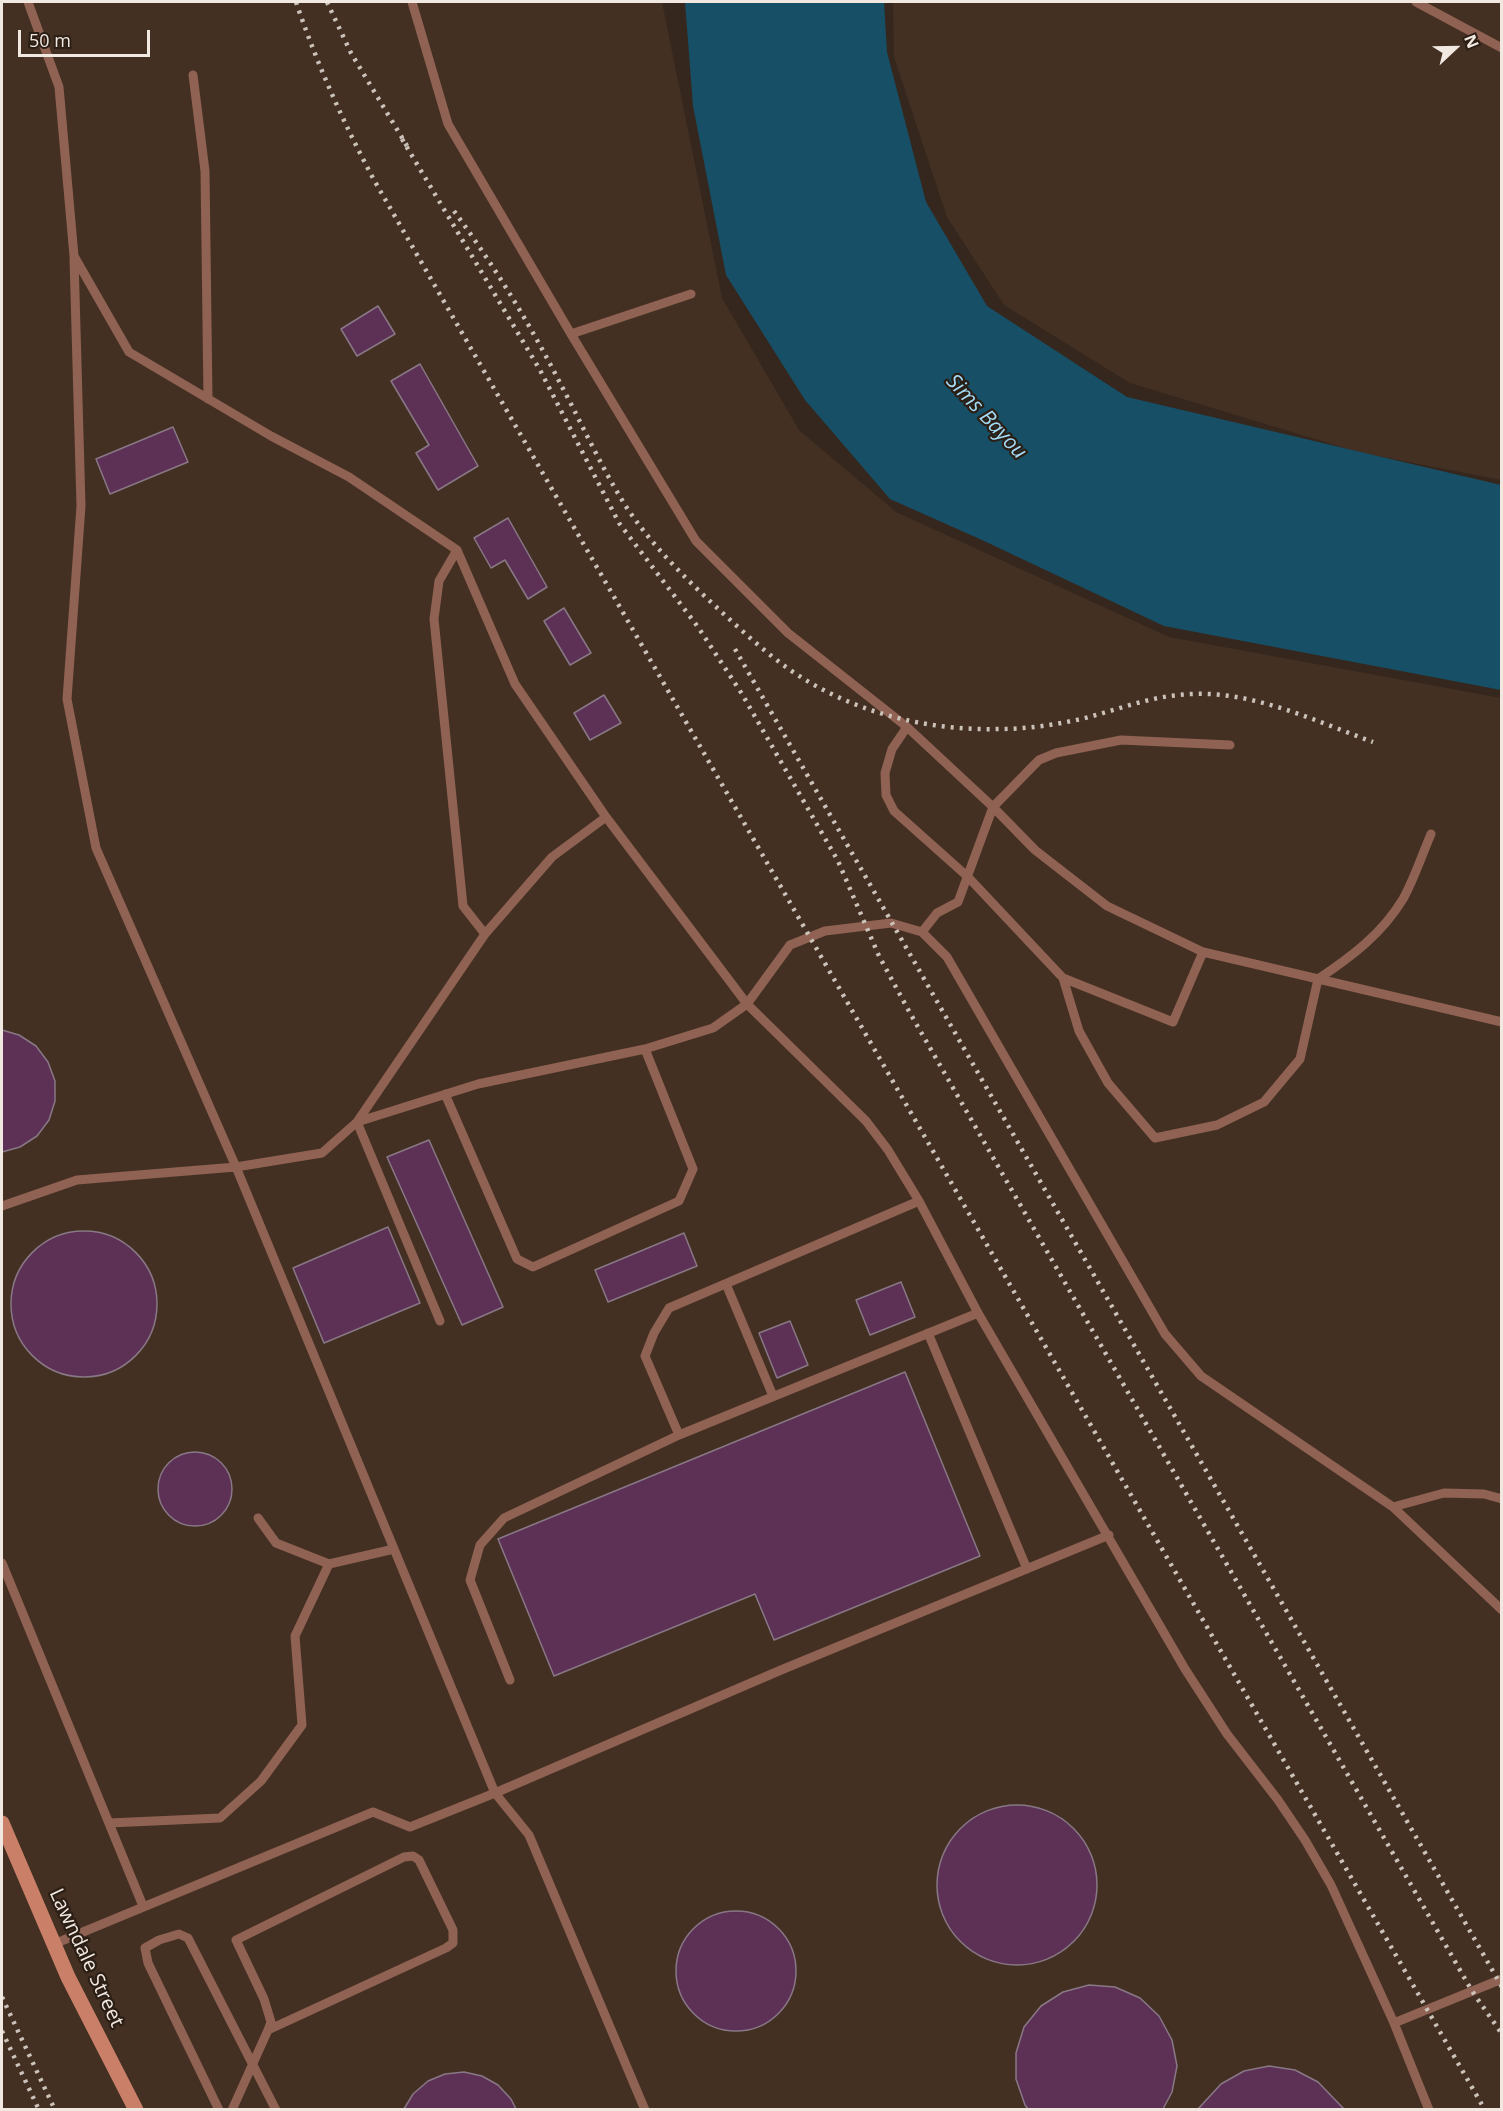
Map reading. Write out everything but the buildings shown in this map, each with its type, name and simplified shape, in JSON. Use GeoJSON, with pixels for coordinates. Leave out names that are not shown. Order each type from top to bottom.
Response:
{"type":"FeatureCollection","features":[{"type":"Feature","properties":{"kind":"main road","name":"Lawndale Street"},"geometry":{"type":"LineString","coordinates":[[2,1823],[68,1977],[136,2109]]}},
{"type":"Feature","properties":{"kind":"lane"},"geometry":{"type":"LineString","coordinates":[[27,2],[59,87],[74,256],[81,506],[67,699],[96,848],[236,1167],[495,1793],[529,1835],[645,2109]]}},
{"type":"Feature","properties":{"kind":"lane"},"geometry":{"type":"LineString","coordinates":[[412,2],[448,124],[571,334],[696,541],[788,633],[907,727],[993,807],[1035,850],[1107,906],[1203,952],[1502,1022]]}},
{"type":"Feature","properties":{"kind":"lane"},"geometry":{"type":"LineString","coordinates":[[1416,2],[1502,48]]}},
{"type":"Feature","properties":{"kind":"lane"},"geometry":{"type":"LineString","coordinates":[[193,75],[205,171],[208,399]]}},
{"type":"Feature","properties":{"kind":"lane"},"geometry":{"type":"LineString","coordinates":[[74,256],[129,352],[271,436],[349,477],[457,550],[515,684],[606,817],[747,1004],[867,1121],[888,1150],[919,1201],[978,1313],[1185,1669],[1221,1724],[1278,1800],[1331,1885],[1394,2023],[1429,2109]]}},
{"type":"Feature","properties":{"kind":"lane"},"geometry":{"type":"LineString","coordinates":[[571,334],[691,294]]}},
{"type":"Feature","properties":{"kind":"lane"},"geometry":{"type":"LineString","coordinates":[[457,550],[440,581],[434,619],[463,906],[485,934]]}},
{"type":"Feature","properties":{"kind":"lane"},"geometry":{"type":"LineString","coordinates":[[907,727],[892,749],[885,773],[886,795],[894,811],[968,877],[1064,978],[1173,1022],[1203,952]]}},
{"type":"Feature","properties":{"kind":"lane"},"geometry":{"type":"LineString","coordinates":[[922,932],[937,913],[958,902],[993,807],[1032,766],[1056,753],[1121,740],[1230,746]]}},
{"type":"Feature","properties":{"kind":"lane"},"geometry":{"type":"LineString","coordinates":[[2,1206],[77,1180],[236,1167],[322,1153],[357,1122],[485,934],[552,857],[606,817]]}},
{"type":"Feature","properties":{"kind":"lane"},"geometry":{"type":"LineString","coordinates":[[1064,978],[1079,1031],[1108,1083],[1155,1138],[1217,1125],[1264,1102],[1300,1059],[1318,979],[1347,960],[1376,935],[1403,899],[1431,834]]}},
{"type":"Feature","properties":{"kind":"lane"},"geometry":{"type":"LineString","coordinates":[[357,1122],[478,1084],[645,1049],[713,1028],[747,1004],[790,945],[825,931],[891,923],[922,932],[947,957],[1166,1334],[1201,1376],[1393,1507],[1502,1610]]}},
{"type":"Feature","properties":{"kind":"lane"},"geometry":{"type":"LineString","coordinates":[[445,1094],[517,1259],[533,1267],[679,1201],[693,1169],[645,1049]]}},
{"type":"Feature","properties":{"kind":"lane"},"geometry":{"type":"LineString","coordinates":[[357,1122],[440,1321]]}},
{"type":"Feature","properties":{"kind":"lane"},"geometry":{"type":"LineString","coordinates":[[679,1435],[645,1356],[654,1333],[669,1308],[919,1201]]}},
{"type":"Feature","properties":{"kind":"lane"},"geometry":{"type":"LineString","coordinates":[[726,1284],[773,1396]]}},
{"type":"Feature","properties":{"kind":"lane"},"geometry":{"type":"LineString","coordinates":[[510,1680],[470,1580],[480,1545],[504,1518],[679,1435],[978,1313]]}},
{"type":"Feature","properties":{"kind":"lane"},"geometry":{"type":"LineString","coordinates":[[928,1333],[1027,1569]]}},
{"type":"Feature","properties":{"kind":"lane"},"geometry":{"type":"LineString","coordinates":[[1393,1507],[1444,1492],[1484,1494],[1502,1498]]}},
{"type":"Feature","properties":{"kind":"lane"},"geometry":{"type":"LineString","coordinates":[[258,1518],[276,1543],[329,1564],[394,1549]]}},
{"type":"Feature","properties":{"kind":"lane"},"geometry":{"type":"LineString","coordinates":[[54,1944],[373,1812],[410,1827],[1109,1535]]}},
{"type":"Feature","properties":{"kind":"lane"},"geometry":{"type":"LineString","coordinates":[[2,1563],[144,1906]]}},
{"type":"Feature","properties":{"kind":"lane"},"geometry":{"type":"LineString","coordinates":[[109,1823],[220,1818],[261,1781],[302,1725],[295,1636],[329,1564]]}},
{"type":"Feature","properties":{"kind":"lane"},"geometry":{"type":"LineString","coordinates":[[232,2109],[271,2022],[264,1999],[236,1940],[404,1857],[413,1856],[419,1860],[453,1930],[453,1943],[268,2030]]}},
{"type":"Feature","properties":{"kind":"lane"},"geometry":{"type":"LineString","coordinates":[[219,2109],[148,1963],[145,1948],[159,1940],[178,1934],[188,1938],[276,2109]]}},
{"type":"Feature","properties":{"kind":"lane"},"geometry":{"type":"LineString","coordinates":[[1394,2023],[1502,1979]]}},
{"type":"Feature","properties":{"kind":"shaded area"},"geometry":{"type":"Polygon","coordinates":[[[2,2],[662,2],[722,298],[799,430],[896,512],[1169,637],[1501,698],[1501,2109],[2,2110],[2,2]]]}},
{"type":"Feature","properties":{"kind":"shaded area"},"geometry":{"type":"Polygon","coordinates":[[[893,2],[1501,2],[1501,480],[1358,452],[1130,383],[1004,305],[947,217],[894,57],[893,2]]]}},
{"type":"Feature","properties":{"kind":"water","name":"Sims Bayou"},"geometry":{"type":"Polygon","coordinates":[[[685,2],[884,2],[887,52],[926,202],[987,306],[1127,397],[1501,485],[1501,690],[1164,626],[890,499],[805,400],[726,275],[693,106],[685,2]]]}},
{"type":"Feature","properties":{"kind":"railway"},"geometry":{"type":"LineString","coordinates":[[296,2],[331,92],[374,180],[1485,2110]]}},
{"type":"Feature","properties":{"kind":"railway"},"geometry":{"type":"LineString","coordinates":[[327,2],[351,53],[407,146]]}},
{"type":"Feature","properties":{"kind":"railway"},"geometry":{"type":"LineString","coordinates":[[402,139],[540,370],[619,523],[698,627],[742,694],[838,861],[879,956],[910,1013],[1472,1991],[1502,2034]]}},
{"type":"Feature","properties":{"kind":"railway"},"geometry":{"type":"LineString","coordinates":[[454,211],[524,317],[609,478],[637,522],[668,559],[714,605],[767,653],[810,682],[835,696],[888,715],[915,722],[971,729],[1009,729],[1051,725],[1179,695],[1229,696],[1278,707],[1373,742]]}},
{"type":"Feature","properties":{"kind":"railway"},"geometry":{"type":"LineString","coordinates":[[735,649],[1502,1987]]}},
{"type":"Feature","properties":{"kind":"railway"},"geometry":{"type":"LineString","coordinates":[[2,1997],[55,2110]]}},
{"type":"Feature","properties":{"kind":"railway"},"geometry":{"type":"LineString","coordinates":[[2,2031],[39,2110]]}}]}
